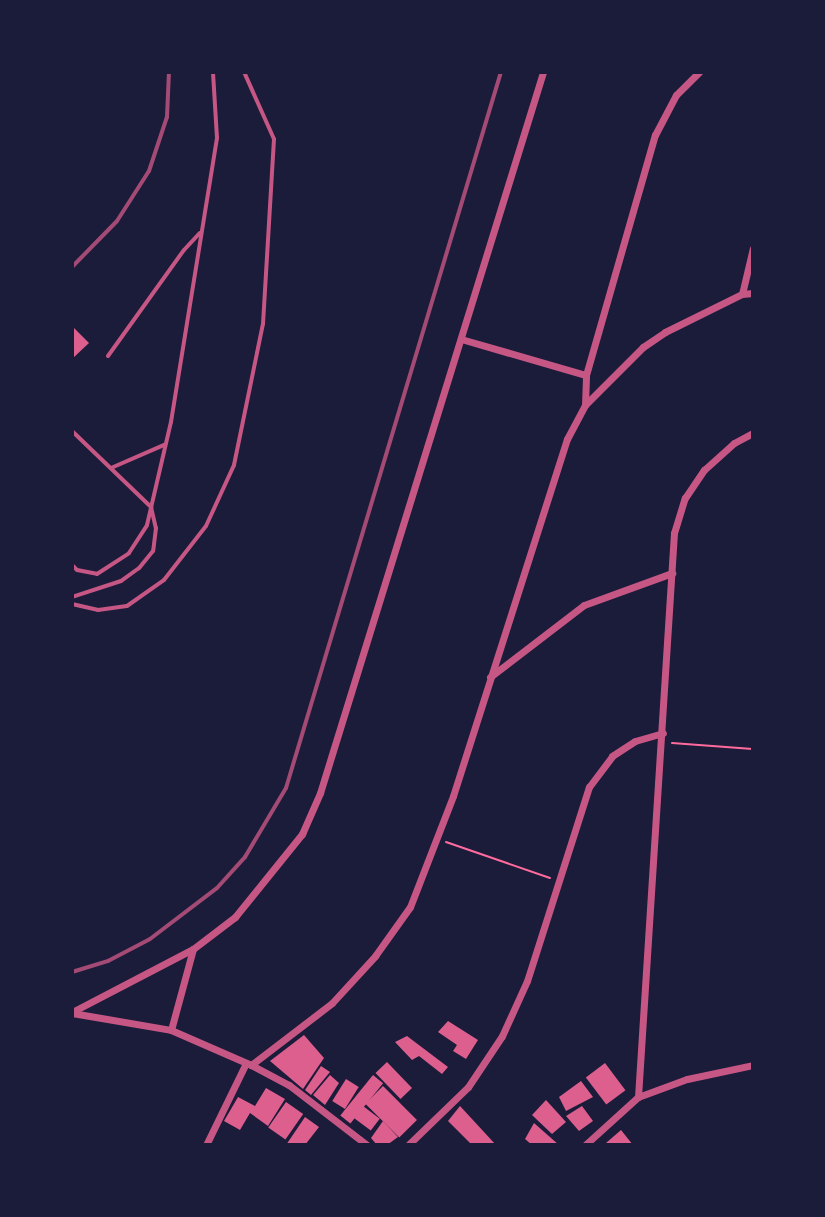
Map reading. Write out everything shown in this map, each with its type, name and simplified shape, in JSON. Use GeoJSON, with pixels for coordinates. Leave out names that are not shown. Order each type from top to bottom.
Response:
{"type":"FeatureCollection","features":[{"type":"Feature","properties":{"kind":"street"},"geometry":{"type":"LineString","coordinates":[[72,1012],[193,949],[235,917],[257,895],[302,834],[314,807],[543,72]]}},
{"type":"Feature","properties":{"kind":"street"},"geometry":{"type":"LineString","coordinates":[[585,405],[586,375],[655,135],[676,95],[699,72]]}},
{"type":"Feature","properties":{"kind":"street"},"geometry":{"type":"LineString","coordinates":[[742,294],[753,248]]}},
{"type":"Feature","properties":{"kind":"street"},"geometry":{"type":"LineString","coordinates":[[206,1145],[248,1064],[332,1003],[375,956],[410,907],[438,839],[567,439],[585,405],[643,347],[692,316],[742,294],[753,293]]}},
{"type":"Feature","properties":{"kind":"street"},"geometry":{"type":"LineString","coordinates":[[461,339],[586,375]]}},
{"type":"Feature","properties":{"kind":"street"},"geometry":{"type":"LineString","coordinates":[[638,1097],[674,533],[685,498],[704,470],[734,443],[753,433]]}},
{"type":"Feature","properties":{"kind":"street"},"geometry":{"type":"LineString","coordinates":[[490,677],[584,605],[672,573]]}},
{"type":"Feature","properties":{"kind":"street"},"geometry":{"type":"LineString","coordinates":[[408,1145],[468,1087],[502,1036],[527,981],[589,787],[612,756],[635,741],[663,738]]}},
{"type":"Feature","properties":{"kind":"street"},"geometry":{"type":"LineString","coordinates":[[171,1030],[193,949]]}},
{"type":"Feature","properties":{"kind":"street"},"geometry":{"type":"LineString","coordinates":[[72,1012],[171,1030],[248,1064],[302,1094],[367,1145]]}},
{"type":"Feature","properties":{"kind":"street"},"geometry":{"type":"LineString","coordinates":[[585,1145],[638,1097],[687,1079],[753,1065]]}},
{"type":"Feature","properties":{"kind":"lane"},"geometry":{"type":"LineString","coordinates":[[72,565],[77,570],[97,574],[129,553],[147,525],[166,444],[217,138],[213,72]]}},
{"type":"Feature","properties":{"kind":"lane"},"geometry":{"type":"LineString","coordinates":[[72,604],[98,610],[127,606],[164,580],[206,526],[234,465],[263,324],[274,139],[244,72]]}},
{"type":"Feature","properties":{"kind":"lane"},"geometry":{"type":"LineString","coordinates":[[108,356],[184,250],[202,232]]}},
{"type":"Feature","properties":{"kind":"lane"},"geometry":{"type":"LineString","coordinates":[[72,431],[151,507],[156,528],[153,551],[139,568],[121,581],[72,597]]}},
{"type":"Feature","properties":{"kind":"lane"},"geometry":{"type":"LineString","coordinates":[[111,468],[166,444]]}},
{"type":"Feature","properties":{"kind":"path"},"geometry":{"type":"LineString","coordinates":[[663,738],[753,749]]}},
{"type":"Feature","properties":{"kind":"path"},"geometry":{"type":"LineString","coordinates":[[438,839],[557,881]]}},
{"type":"Feature","properties":{"kind":"building"},"geometry":{"type":"Polygon","coordinates":[[[72,326],[89,343],[72,359],[72,326]]]}},
{"type":"Feature","properties":{"kind":"building"},"geometry":{"type":"Polygon","coordinates":[[[448,1021],[478,1040],[466,1059],[453,1051],[457,1045],[438,1032],[448,1021]]]}},
{"type":"Feature","properties":{"kind":"building"},"geometry":{"type":"Polygon","coordinates":[[[304,1035],[324,1058],[303,1089],[270,1061],[304,1035]]]}},
{"type":"Feature","properties":{"kind":"building"},"geometry":{"type":"Polygon","coordinates":[[[407,1036],[448,1067],[442,1074],[419,1056],[412,1060],[395,1042],[407,1036]]]}},
{"type":"Feature","properties":{"kind":"building"},"geometry":{"type":"Polygon","coordinates":[[[387,1062],[412,1088],[400,1099],[375,1073],[387,1062]]]}},
{"type":"Feature","properties":{"kind":"building"},"geometry":{"type":"Polygon","coordinates":[[[605,1063],[625,1090],[606,1105],[586,1077],[605,1063]]]}},
{"type":"Feature","properties":{"kind":"building"},"geometry":{"type":"Polygon","coordinates":[[[321,1066],[330,1072],[311,1095],[305,1090],[321,1066]]]}},
{"type":"Feature","properties":{"kind":"building"},"geometry":{"type":"Polygon","coordinates":[[[330,1075],[339,1083],[325,1105],[313,1095],[330,1075]]]}},
{"type":"Feature","properties":{"kind":"building"},"geometry":{"type":"Polygon","coordinates":[[[373,1075],[383,1083],[350,1124],[340,1115],[373,1075]]]}},
{"type":"Feature","properties":{"kind":"building"},"geometry":{"type":"Polygon","coordinates":[[[346,1079],[359,1087],[345,1109],[332,1101],[346,1079]]]}},
{"type":"Feature","properties":{"kind":"building"},"geometry":{"type":"Polygon","coordinates":[[[581,1081],[593,1097],[566,1111],[559,1097],[581,1081]]]}},
{"type":"Feature","properties":{"kind":"building"},"geometry":{"type":"Polygon","coordinates":[[[383,1086],[417,1120],[399,1138],[365,1104],[383,1086]]]}},
{"type":"Feature","properties":{"kind":"building"},"geometry":{"type":"Polygon","coordinates":[[[266,1088],[285,1099],[268,1126],[250,1113],[240,1130],[224,1121],[238,1097],[255,1106],[266,1088]]]}},
{"type":"Feature","properties":{"kind":"building"},"geometry":{"type":"Polygon","coordinates":[[[546,1100],[566,1122],[552,1134],[532,1115],[546,1100]]]}},
{"type":"Feature","properties":{"kind":"building"},"geometry":{"type":"Polygon","coordinates":[[[286,1102],[303,1114],[285,1139],[268,1127],[286,1102]]]}},
{"type":"Feature","properties":{"kind":"building"},"geometry":{"type":"Polygon","coordinates":[[[363,1106],[380,1119],[371,1131],[354,1118],[363,1106]]]}},
{"type":"Feature","properties":{"kind":"building"},"geometry":{"type":"Polygon","coordinates":[[[460,1106],[496,1145],[472,1145],[448,1121],[460,1106]]]}},
{"type":"Feature","properties":{"kind":"building"},"geometry":{"type":"Polygon","coordinates":[[[582,1106],[593,1121],[579,1131],[566,1116],[582,1106]]]}},
{"type":"Feature","properties":{"kind":"building"},"geometry":{"type":"Polygon","coordinates":[[[305,1117],[319,1127],[305,1145],[286,1145],[305,1117]]]}},
{"type":"Feature","properties":{"kind":"building"},"geometry":{"type":"Polygon","coordinates":[[[383,1121],[398,1137],[387,1145],[377,1145],[371,1138],[383,1121]]]}},
{"type":"Feature","properties":{"kind":"building"},"geometry":{"type":"Polygon","coordinates":[[[534,1123],[559,1145],[532,1145],[525,1139],[534,1123]]]}},
{"type":"Feature","properties":{"kind":"building"},"geometry":{"type":"Polygon","coordinates":[[[621,1130],[633,1145],[606,1143],[621,1130]]]}},
{"type":"Feature","properties":{"kind":"railway"},"geometry":{"type":"LineString","coordinates":[[72,267],[117,221],[149,171],[167,117],[169,72]]}},
{"type":"Feature","properties":{"kind":"railway"},"geometry":{"type":"LineString","coordinates":[[72,972],[108,961],[150,939],[217,888],[245,857],[286,788],[501,72]]}}]}
